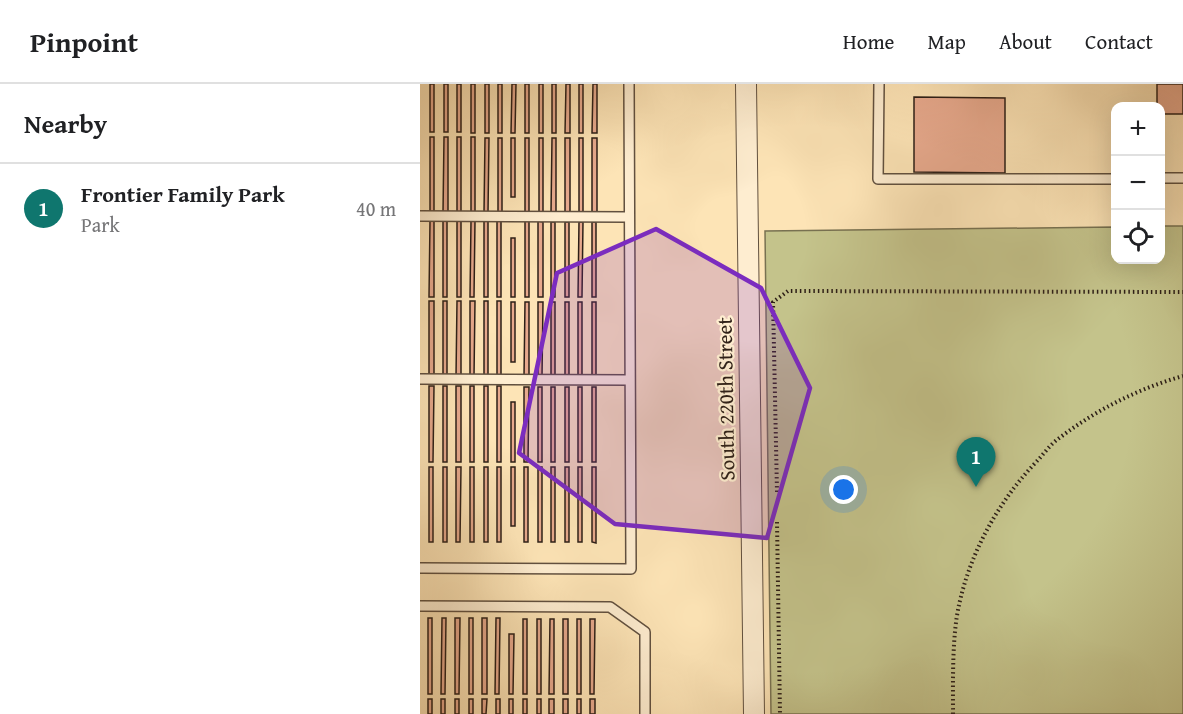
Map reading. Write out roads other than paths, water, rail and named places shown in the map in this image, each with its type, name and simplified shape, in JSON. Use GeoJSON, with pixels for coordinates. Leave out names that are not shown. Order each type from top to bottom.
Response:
{"type":"FeatureCollection","features":[{"type":"Feature","properties":{"kind":"street","name":"South 220th Street"},"geometry":{"type":"LineString","coordinates":[[746,84],[754,714]]}},
{"type":"Feature","properties":{"kind":"lane"},"geometry":{"type":"LineString","coordinates":[[420,568],[631,569],[629,84]]}},
{"type":"Feature","properties":{"kind":"lane"},"geometry":{"type":"LineString","coordinates":[[879,84],[878,179],[1111,178]]}},
{"type":"Feature","properties":{"kind":"lane"},"geometry":{"type":"LineString","coordinates":[[1165,178],[1183,178]]}},
{"type":"Feature","properties":{"kind":"lane"},"geometry":{"type":"LineString","coordinates":[[420,216],[629,217]]}},
{"type":"Feature","properties":{"kind":"lane"},"geometry":{"type":"LineString","coordinates":[[420,379],[630,380]]}},
{"type":"Feature","properties":{"kind":"lane"},"geometry":{"type":"LineString","coordinates":[[420,606],[610,607],[645,632],[645,714]]}},
{"type":"Feature","properties":{"kind":"place","name":"Frontier Family Park"},"geometry":{"type":"Point","coordinates":[976,487]}}]}
